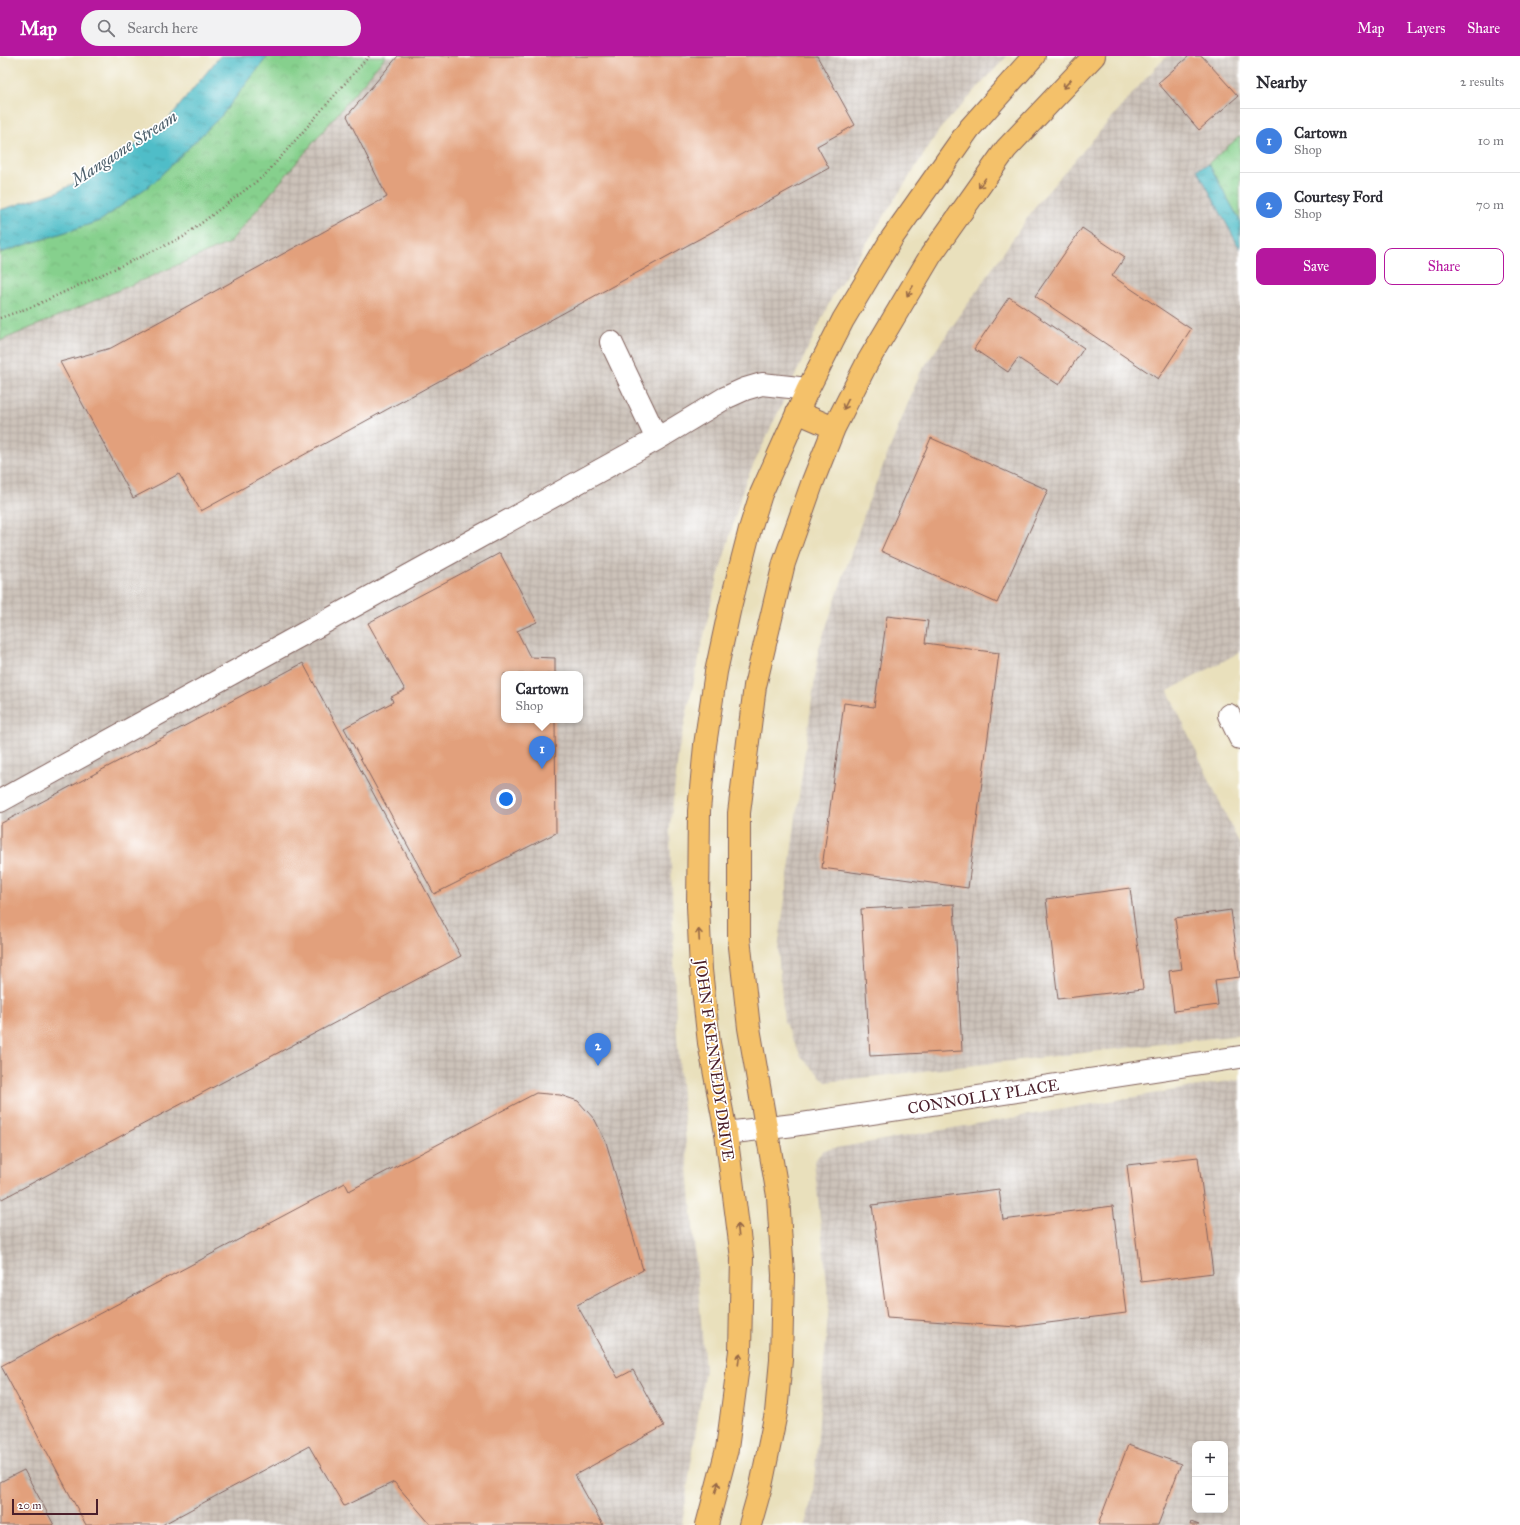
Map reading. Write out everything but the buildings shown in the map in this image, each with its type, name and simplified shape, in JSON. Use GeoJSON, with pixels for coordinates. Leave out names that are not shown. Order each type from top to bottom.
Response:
{"type":"FeatureCollection","features":[{"type":"Feature","properties":{"kind":"main road","name":"JOHN F KENNEDY DRIVE"},"geometry":{"type":"LineString","coordinates":[[707,1525],[727,1449],[740,1352],[742,1258],[726,1132],[710,1043],[701,970],[698,906],[699,811],[705,745],[716,672],[730,607],[750,529],[762,494],[806,391],[844,320],[892,238],[969,129],[1034,56]]}},
{"type":"Feature","properties":{"kind":"main road"},"geometry":{"type":"LineString","coordinates":[[750,1525],[762,1486],[775,1420],[781,1360],[783,1274],[778,1196],[749,1028],[739,938],[739,813],[755,686],[784,564],[813,480],[834,428],[867,363],[932,254],[1006,149],[1094,56]]}},
{"type":"Feature","properties":{"kind":"main road"},"geometry":{"type":"LineString","coordinates":[[797,412],[834,428]]}},
{"type":"Feature","properties":{"kind":"street"},"geometry":{"type":"LineString","coordinates":[[611,342],[657,439]]}},
{"type":"Feature","properties":{"kind":"street"},"geometry":{"type":"LineString","coordinates":[[0,801],[657,439],[725,398],[745,389],[762,384],[799,388],[806,391]]}},
{"type":"Feature","properties":{"kind":"street"},"geometry":{"type":"LineString","coordinates":[[1229,715],[1240,738]]}},
{"type":"Feature","properties":{"kind":"street","name":"CONNOLLY PLACE"},"geometry":{"type":"LineString","coordinates":[[726,1132],[767,1129],[1240,1057]]}},
{"type":"Feature","properties":{"kind":"path"},"geometry":{"type":"LineString","coordinates":[[0,318],[34,306],[183,236],[265,175],[369,56]]}},
{"type":"Feature","properties":{"kind":"shaded area"},"geometry":{"type":"Polygon","coordinates":[[[386,56],[1007,56],[940,129],[832,297],[745,483],[713,595],[679,749],[670,827],[676,1024],[705,1369],[682,1525],[0,1525],[0,341],[229,243],[386,56]]]}},
{"type":"Feature","properties":{"kind":"shaded area"},"geometry":{"type":"Polygon","coordinates":[[[1167,56],[1240,56],[1240,136],[1203,168],[1240,235],[1240,652],[1168,691],[1240,845],[1240,1035],[826,1082],[802,1058],[784,1022],[778,950],[819,648],[868,503],[920,373],[1037,204],[1146,78],[1167,56]]]}},
{"type":"Feature","properties":{"kind":"shaded area"},"geometry":{"type":"Polygon","coordinates":[[[1240,1079],[1240,1525],[805,1525],[813,1493],[829,1303],[814,1161],[824,1150],[1240,1079]]]}},
{"type":"Feature","properties":{"kind":"green space"},"geometry":{"type":"Polygon","coordinates":[[[235,56],[386,56],[229,243],[0,341],[0,231],[203,115],[235,56]]]}},
{"type":"Feature","properties":{"kind":"green space"},"geometry":{"type":"Polygon","coordinates":[[[1240,136],[1240,235],[1203,168],[1240,136]]]}},
{"type":"Feature","properties":{"kind":"water"},"geometry":{"type":"Polygon","coordinates":[[[220,56],[268,56],[222,115],[153,183],[100,221],[0,253],[0,210],[57,192],[106,167],[166,122],[220,56]]]}},
{"type":"Feature","properties":{"kind":"water"},"geometry":{"type":"Polygon","coordinates":[[[1209,164],[1240,221],[1240,249],[1197,169],[1209,164]]]}},
{"type":"Feature","properties":{"kind":"place","name":"Cartown"},"geometry":{"type":"Point","coordinates":[542,769]}},
{"type":"Feature","properties":{"kind":"place","name":"Courtesy Ford"},"geometry":{"type":"Point","coordinates":[598,1066]}},
{"type":"Feature","properties":{"kind":"water label","name":"Mangaone Stream"},"geometry":{"type":"Point","coordinates":[124,148]}}]}
